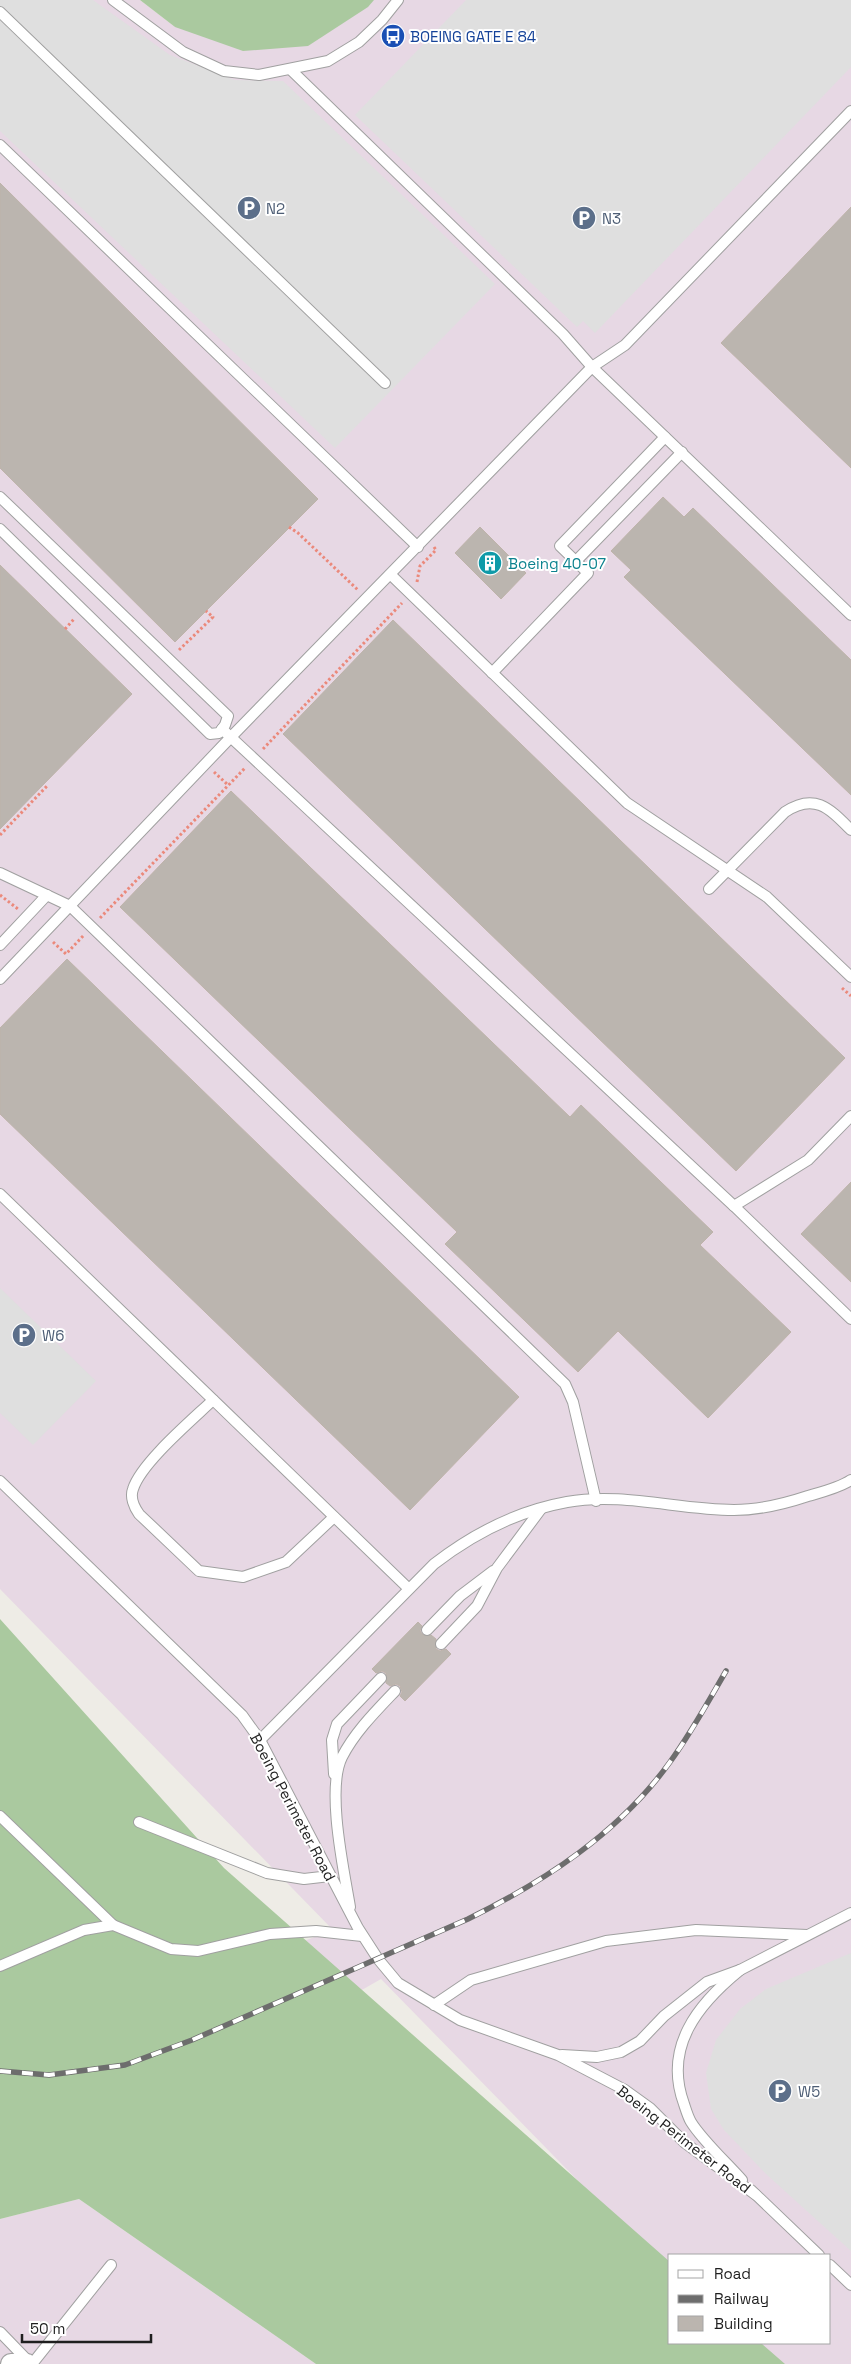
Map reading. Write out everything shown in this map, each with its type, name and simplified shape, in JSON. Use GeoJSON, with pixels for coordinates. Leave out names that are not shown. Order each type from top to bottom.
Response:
{"type":"FeatureCollection","features":[{"type":"Feature","properties":{"kind":"lane"},"geometry":{"type":"LineString","coordinates":[[114,0],[183,52],[224,71],[259,75],[328,61],[358,42],[382,20],[398,0]]}},
{"type":"Feature","properties":{"kind":"lane"},"geometry":{"type":"LineString","coordinates":[[0,12],[385,383]]}},
{"type":"Feature","properties":{"kind":"lane"},"geometry":{"type":"LineString","coordinates":[[290,69],[563,334],[592,367],[851,615]]}},
{"type":"Feature","properties":{"kind":"lane"},"geometry":{"type":"LineString","coordinates":[[0,979],[231,737],[592,367],[625,345],[851,111]]}},
{"type":"Feature","properties":{"kind":"lane"},"geometry":{"type":"LineString","coordinates":[[0,145],[418,547]]}},
{"type":"Feature","properties":{"kind":"lane"},"geometry":{"type":"LineString","coordinates":[[492,673],[588,572],[560,546],[665,437]]}},
{"type":"Feature","properties":{"kind":"lane"},"geometry":{"type":"LineString","coordinates":[[576,561],[682,452]]}},
{"type":"Feature","properties":{"kind":"lane"},"geometry":{"type":"LineString","coordinates":[[0,497],[228,716],[222,730],[219,733],[210,734],[0,529]]}},
{"type":"Feature","properties":{"kind":"lane"},"geometry":{"type":"LineString","coordinates":[[391,575],[628,803],[767,897],[851,977]]}},
{"type":"Feature","properties":{"kind":"lane"},"geometry":{"type":"LineString","coordinates":[[222,730],[734,1206],[851,1319]]}},
{"type":"Feature","properties":{"kind":"lane"},"geometry":{"type":"LineString","coordinates":[[709,889],[785,812],[794,806],[812,802],[824,806],[851,830]]}},
{"type":"Feature","properties":{"kind":"lane"},"geometry":{"type":"LineString","coordinates":[[0,873],[70,906],[566,1384],[573,1402],[596,1501]]}},
{"type":"Feature","properties":{"kind":"lane"},"geometry":{"type":"LineString","coordinates":[[0,945],[47,895]]}},
{"type":"Feature","properties":{"kind":"lane"},"geometry":{"type":"LineString","coordinates":[[734,1206],[808,1160],[850,1120]]}},
{"type":"Feature","properties":{"kind":"lane"},"geometry":{"type":"LineString","coordinates":[[0,1194],[408,1588]]}},
{"type":"Feature","properties":{"kind":"lane"},"geometry":{"type":"LineString","coordinates":[[213,1400],[144,1469],[132,1490],[133,1505],[138,1514],[199,1571],[243,1577],[286,1562],[334,1517]]}},
{"type":"Feature","properties":{"kind":"lane"},"geometry":{"type":"LineString","coordinates":[[260,1740],[408,1588],[463,1542],[500,1523],[568,1502],[617,1500],[733,1510],[773,1507],[819,1494],[851,1480]]}},
{"type":"Feature","properties":{"kind":"lane","name":"Boeing Perimeter Road"},"geometry":{"type":"LineString","coordinates":[[0,1481],[242,1716],[260,1740],[362,1936],[398,1983],[460,2020],[558,2055],[625,2090],[650,2108],[685,2142],[756,2195]]}},
{"type":"Feature","properties":{"kind":"lane"},"geometry":{"type":"LineString","coordinates":[[441,1644],[477,1606],[497,1568],[541,1509]]}},
{"type":"Feature","properties":{"kind":"lane"},"geometry":{"type":"LineString","coordinates":[[427,1630],[460,1596],[497,1568]]}},
{"type":"Feature","properties":{"kind":"lane"},"geometry":{"type":"LineString","coordinates":[[351,1915],[335,1793],[332,1740],[337,1724],[381,1678]]}},
{"type":"Feature","properties":{"kind":"lane"},"geometry":{"type":"LineString","coordinates":[[335,1793],[341,1759],[362,1726],[395,1691]]}},
{"type":"Feature","properties":{"kind":"lane"},"geometry":{"type":"LineString","coordinates":[[0,1816],[113,1925],[171,1949],[198,1951],[270,1934],[316,1931],[362,1936]]}},
{"type":"Feature","properties":{"kind":"lane"},"geometry":{"type":"LineString","coordinates":[[138,1822],[267,1873],[304,1880],[330,1876]]}},
{"type":"Feature","properties":{"kind":"lane","name":"Boeing Perimeter Road"},"geometry":{"type":"LineString","coordinates":[[558,2055],[597,2057],[621,2052],[640,2042],[664,2016],[707,1982],[740,1970],[851,1913]]}},
{"type":"Feature","properties":{"kind":"lane"},"geometry":{"type":"LineString","coordinates":[[0,1966],[84,1930],[113,1925]]}},
{"type":"Feature","properties":{"kind":"lane"},"geometry":{"type":"LineString","coordinates":[[434,2005],[471,1980],[606,1941],[696,1930],[807,1935]]}},
{"type":"Feature","properties":{"kind":"lane","name":"Boeing Perimeter Road"},"geometry":{"type":"LineString","coordinates":[[740,1970],[714,1991],[689,2023],[678,2056],[678,2089],[690,2122],[756,2195],[818,2254]]}},
{"type":"Feature","properties":{"kind":"lane"},"geometry":{"type":"LineString","coordinates":[[0,2332],[24,2364],[111,2265]]}},
{"type":"Feature","properties":{"kind":"lane"},"geometry":{"type":"LineString","coordinates":[[831,2266],[851,2286]]}},
{"type":"Feature","properties":{"kind":"path"},"geometry":{"type":"LineString","coordinates":[[44,934],[66,954],[418,587],[417,575],[420,566],[436,550],[426,538]]}},
{"type":"Feature","properties":{"kind":"path"},"geometry":{"type":"LineString","coordinates":[[168,658],[213,616],[206,610]]}},
{"type":"Feature","properties":{"kind":"path"},"geometry":{"type":"LineString","coordinates":[[0,835],[48,784]]}},
{"type":"Feature","properties":{"kind":"path"},"geometry":{"type":"LineString","coordinates":[[0,895],[27,917]]}},
{"type":"Feature","properties":{"kind":"shaded area"},"geometry":{"type":"Polygon","coordinates":[[[0,0],[140,0],[175,27],[206,0],[851,0],[851,2364],[757,2364],[737,2344],[831,2344],[831,2254],[668,2254],[668,2273],[381,1979],[236,2062],[128,2008],[333,1930],[0,1589],[0,0]]]}},
{"type":"Feature","properties":{"kind":"shaded area","name":"N2"},"geometry":{"type":"Polygon","coordinates":[[[0,0],[93,0],[170,55],[235,80],[283,81],[495,284],[335,448],[0,131],[0,0]]]}},
{"type":"Feature","properties":{"kind":"shaded area","name":"N3"},"geometry":{"type":"Polygon","coordinates":[[[466,0],[851,0],[851,67],[595,333],[583,321],[577,327],[355,115],[466,0]]]}},
{"type":"Feature","properties":{"kind":"shaded area","name":"W6"},"geometry":{"type":"Polygon","coordinates":[[[0,1288],[96,1381],[33,1445],[0,1413],[0,1288]]]}},
{"type":"Feature","properties":{"kind":"shaded area","name":"W5"},"geometry":{"type":"Polygon","coordinates":[[[851,1953],[851,2251],[766,2174],[724,2130],[711,2109],[706,2073],[716,2040],[740,2009],[766,1989],[851,1953]]]}},
{"type":"Feature","properties":{"kind":"shaded area"},"geometry":{"type":"Polygon","coordinates":[[[79,2199],[316,2364],[0,2364],[0,2219],[79,2199]]]}},
{"type":"Feature","properties":{"kind":"green space"},"geometry":{"type":"Polygon","coordinates":[[[140,0],[374,0],[368,7],[308,46],[243,51],[175,27],[140,0]]]}},
{"type":"Feature","properties":{"kind":"green space"},"geometry":{"type":"Polygon","coordinates":[[[0,1619],[224,1868],[668,2260],[668,2344],[762,2344],[785,2364],[316,2364],[79,2199],[0,2219],[0,1619]]]}},
{"type":"Feature","properties":{"kind":"building"},"geometry":{"type":"Polygon","coordinates":[[[0,183],[318,499],[175,642],[0,468],[0,183]]]}},
{"type":"Feature","properties":{"kind":"building"},"geometry":{"type":"Polygon","coordinates":[[[851,207],[851,468],[721,343],[851,207]]]}},
{"type":"Feature","properties":{"kind":"building"},"geometry":{"type":"Polygon","coordinates":[[[663,497],[684,517],[693,508],[851,660],[851,795],[624,577],[631,570],[611,551],[663,497]]]}},
{"type":"Feature","properties":{"kind":"building","name":"Boeing 40-07"},"geometry":{"type":"Polygon","coordinates":[[[480,527],[526,573],[501,599],[455,553],[480,527]]]}},
{"type":"Feature","properties":{"kind":"building"},"geometry":{"type":"Polygon","coordinates":[[[0,565],[132,694],[0,829],[0,565]]]}},
{"type":"Feature","properties":{"kind":"building"},"geometry":{"type":"Polygon","coordinates":[[[393,620],[845,1058],[736,1171],[283,734],[393,620]]]}},
{"type":"Feature","properties":{"kind":"building"},"geometry":{"type":"Polygon","coordinates":[[[231,791],[570,1117],[581,1105],[713,1232],[700,1245],[791,1332],[708,1418],[618,1331],[578,1372],[445,1244],[457,1232],[120,907],[231,791]]]}},
{"type":"Feature","properties":{"kind":"building"},"geometry":{"type":"Polygon","coordinates":[[[67,959],[519,1397],[410,1510],[0,1114],[0,1028],[67,959]]]}},
{"type":"Feature","properties":{"kind":"building"},"geometry":{"type":"Polygon","coordinates":[[[851,1182],[851,1282],[801,1234],[851,1182]]]}},
{"type":"Feature","properties":{"kind":"building"},"geometry":{"type":"Polygon","coordinates":[[[418,1622],[422,1626],[420,1631],[423,1635],[431,1635],[436,1639],[436,1649],[440,1651],[446,1649],[451,1654],[405,1701],[400,1696],[402,1692],[400,1686],[396,1684],[390,1686],[386,1683],[386,1673],[382,1671],[376,1673],[372,1669],[418,1622]]]}},
{"type":"Feature","properties":{"kind":"railway"},"geometry":{"type":"LineString","coordinates":[[0,2071],[49,2075],[125,2065],[192,2040],[468,1919],[497,1904],[579,1853],[628,1811],[650,1788],[678,1751],[726,1671]]}},
{"type":"Feature","properties":{"kind":"place","name":"BOEING GATE E 84"},"geometry":{"type":"Point","coordinates":[393,36]}},
{"type":"Feature","properties":{"kind":"place","name":"N2"},"geometry":{"type":"Point","coordinates":[249,208]}},
{"type":"Feature","properties":{"kind":"place","name":"N3"},"geometry":{"type":"Point","coordinates":[584,218]}},
{"type":"Feature","properties":{"kind":"place","name":"Boeing 40-07"},"geometry":{"type":"Point","coordinates":[490,563]}},
{"type":"Feature","properties":{"kind":"place","name":"W6"},"geometry":{"type":"Point","coordinates":[24,1335]}},
{"type":"Feature","properties":{"kind":"place","name":"W5"},"geometry":{"type":"Point","coordinates":[780,2091]}}]}
